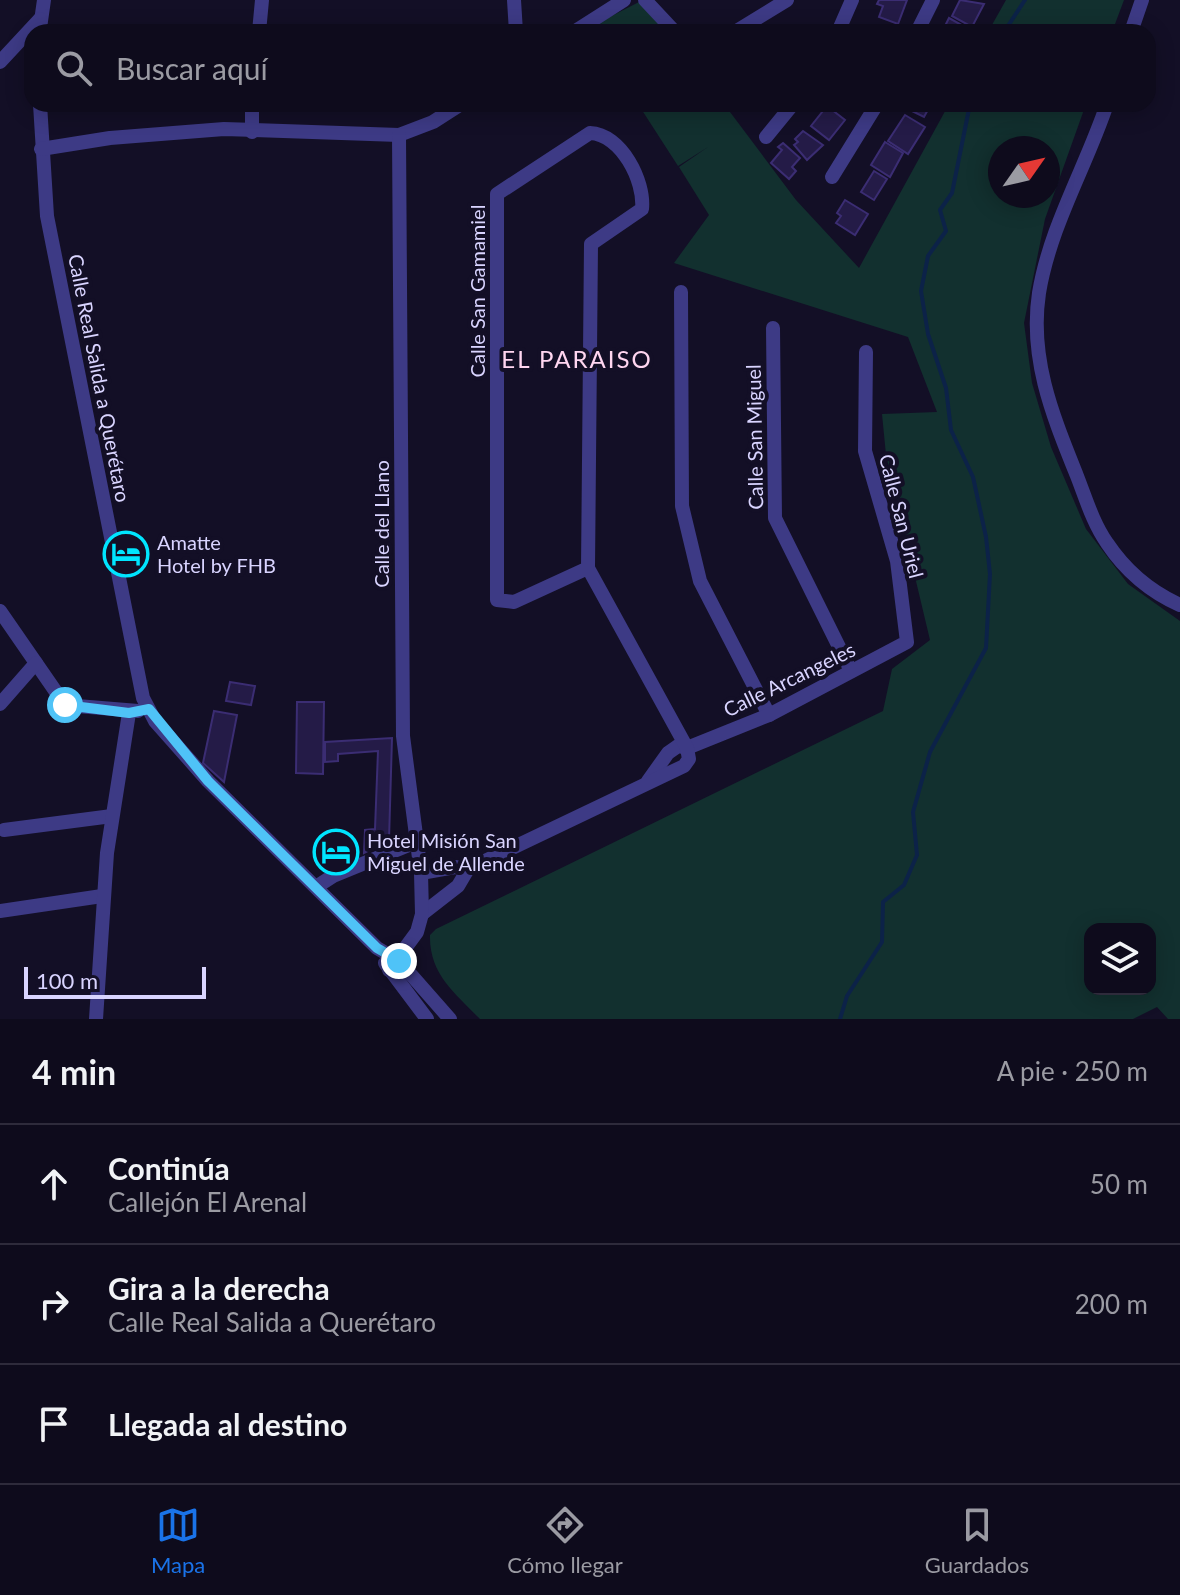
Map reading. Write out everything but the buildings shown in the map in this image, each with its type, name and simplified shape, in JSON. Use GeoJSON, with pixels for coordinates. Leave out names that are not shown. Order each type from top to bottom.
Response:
{"type":"FeatureCollection","features":[{"type":"Feature","properties":{"kind":"street"},"geometry":{"type":"LineString","coordinates":[[40,24],[44,0]]}},
{"type":"Feature","properties":{"kind":"street"},"geometry":{"type":"LineString","coordinates":[[260,24],[262,0]]}},
{"type":"Feature","properties":{"kind":"street"},"geometry":{"type":"LineString","coordinates":[[514,0],[516,24]]}},
{"type":"Feature","properties":{"kind":"street"},"geometry":{"type":"LineString","coordinates":[[586,24],[624,0]]}},
{"type":"Feature","properties":{"kind":"street"},"geometry":{"type":"LineString","coordinates":[[645,0],[668,24]]}},
{"type":"Feature","properties":{"kind":"street"},"geometry":{"type":"LineString","coordinates":[[744,24],[767,5],[787,0]]}},
{"type":"Feature","properties":{"kind":"street"},"geometry":{"type":"LineString","coordinates":[[842,24],[852,0]]}},
{"type":"Feature","properties":{"kind":"street"},"geometry":{"type":"LineString","coordinates":[[921,24],[933,0]]}},
{"type":"Feature","properties":{"kind":"street"},"geometry":{"type":"LineString","coordinates":[[1134,24],[1142,0]]}},
{"type":"Feature","properties":{"kind":"street"},"geometry":{"type":"LineString","coordinates":[[0,62],[24,40]]}},
{"type":"Feature","properties":{"kind":"street","name":"Calle Real Salida a Querétaro"},"geometry":{"type":"LineString","coordinates":[[40,112],[47,216],[134,664],[149,709],[208,781],[450,1019]]}},
{"type":"Feature","properties":{"kind":"street"},"geometry":{"type":"LineString","coordinates":[[252,112],[252,132]]}},
{"type":"Feature","properties":{"kind":"street"},"geometry":{"type":"LineString","coordinates":[[41,149],[110,138],[224,129],[399,135],[433,122],[449,112]]}},
{"type":"Feature","properties":{"kind":"street"},"geometry":{"type":"LineString","coordinates":[[766,137],[786,112]]}},
{"type":"Feature","properties":{"kind":"street"},"geometry":{"type":"LineString","coordinates":[[832,177],[872,112]]}},
{"type":"Feature","properties":{"kind":"street"},"geometry":{"type":"LineString","coordinates":[[1104,112],[1092,149],[1066,200],[1040,290],[1035,331],[1040,375],[1056,425],[1107,545],[1157,594],[1180,605]]}},
{"type":"Feature","properties":{"kind":"street","name":"Calle San Gamamiel"},"geometry":{"type":"LineString","coordinates":[[588,568],[514,602],[497,600],[497,194],[590,133],[601,133],[613,141],[643,187],[643,198],[642,209],[591,244],[588,568],[687,748]]}},
{"type":"Feature","properties":{"kind":"street","name":"Calle del Llano"},"geometry":{"type":"LineString","coordinates":[[394,966],[417,932],[422,914],[421,873],[403,736],[399,135]]}},
{"type":"Feature","properties":{"kind":"street"},"geometry":{"type":"LineString","coordinates":[[681,292],[682,506],[700,581],[769,715]]}},
{"type":"Feature","properties":{"kind":"street","name":"Calle San Miguel"},"geometry":{"type":"LineString","coordinates":[[773,328],[775,518],[851,671]]}},
{"type":"Feature","properties":{"kind":"street","name":"Calle San Uriel"},"geometry":{"type":"LineString","coordinates":[[866,352],[865,451],[897,561],[907,642]]}},
{"type":"Feature","properties":{"kind":"street"},"geometry":{"type":"LineString","coordinates":[[0,611],[65,705],[129,713],[149,709]]}},
{"type":"Feature","properties":{"kind":"street","name":"Calle Arcangeles"},"geometry":{"type":"LineString","coordinates":[[421,873],[455,867],[468,869],[646,785],[672,749],[678,746],[687,748],[769,715],[907,642]]}},
{"type":"Feature","properties":{"kind":"street"},"geometry":{"type":"LineString","coordinates":[[0,704],[36,663]]}},
{"type":"Feature","properties":{"kind":"street"},"geometry":{"type":"LineString","coordinates":[[96,1019],[102,896],[129,713]]}},
{"type":"Feature","properties":{"kind":"street"},"geometry":{"type":"LineString","coordinates":[[4,830],[112,816]]}},
{"type":"Feature","properties":{"kind":"street"},"geometry":{"type":"LineString","coordinates":[[316,887],[333,876],[357,869],[416,842]]}},
{"type":"Feature","properties":{"kind":"street","name":"Calle Arcangeles"},"geometry":{"type":"LineString","coordinates":[[422,914],[458,886],[468,869]]}},
{"type":"Feature","properties":{"kind":"street"},"geometry":{"type":"LineString","coordinates":[[0,911],[102,896]]}},
{"type":"Feature","properties":{"kind":"street","name":"Calle Real Salida a Querétaro"},"geometry":{"type":"LineString","coordinates":[[394,966],[427,1019]]}},
{"type":"Feature","properties":{"kind":"green space"},"geometry":{"type":"Polygon","coordinates":[[[1006,0],[1124,0],[1115,24],[992,24],[1006,0]]]}},
{"type":"Feature","properties":{"kind":"green space"},"geometry":{"type":"Polygon","coordinates":[[[641,1],[661,24],[596,24],[641,1]]]}},
{"type":"Feature","properties":{"kind":"green space"},"geometry":{"type":"Polygon","coordinates":[[[643,112],[730,112],[796,200],[859,268],[945,112],[1083,112],[1060,177],[1060,136],[988,136],[988,208],[1049,208],[1024,323],[1032,383],[1051,447],[1086,529],[1128,584],[1180,621],[1180,1019],[1168,1019],[1157,1007],[1133,1019],[480,1019],[439,972],[430,935],[436,929],[883,711],[892,669],[930,640],[886,455],[882,414],[937,412],[908,337],[674,263],[709,215],[679,167],[708,147],[678,166],[643,112]]]}},
{"type":"Feature","properties":{"kind":"waterway"},"geometry":{"type":"LineString","coordinates":[[1009,24],[1025,0]]}},
{"type":"Feature","properties":{"kind":"waterway"},"geometry":{"type":"LineString","coordinates":[[840,1019],[847,996],[882,942],[883,902],[904,885],[917,855],[913,812],[930,752],[986,648],[990,574],[986,537],[973,477],[951,430],[946,388],[928,334],[921,291],[928,256],[946,231],[940,210],[952,193],[968,112]]}},
{"type":"Feature","properties":{"kind":"place","name":"Amatte Hotel by FHB"},"geometry":{"type":"Point","coordinates":[126,554]}},
{"type":"Feature","properties":{"kind":"place","name":"Hotel Misión San Miguel de Allende"},"geometry":{"type":"Point","coordinates":[336,852]}},
{"type":"Feature","properties":{"kind":"district","name":"EL PARAISO"},"geometry":{"type":"Point","coordinates":[577,358]}},
{"type":"Feature","properties":{"kind":"route"},"geometry":{"type":"LineString","coordinates":[[65,705],[129,713],[149,709],[155,721],[208,781],[377,948],[399,961]]}}]}
